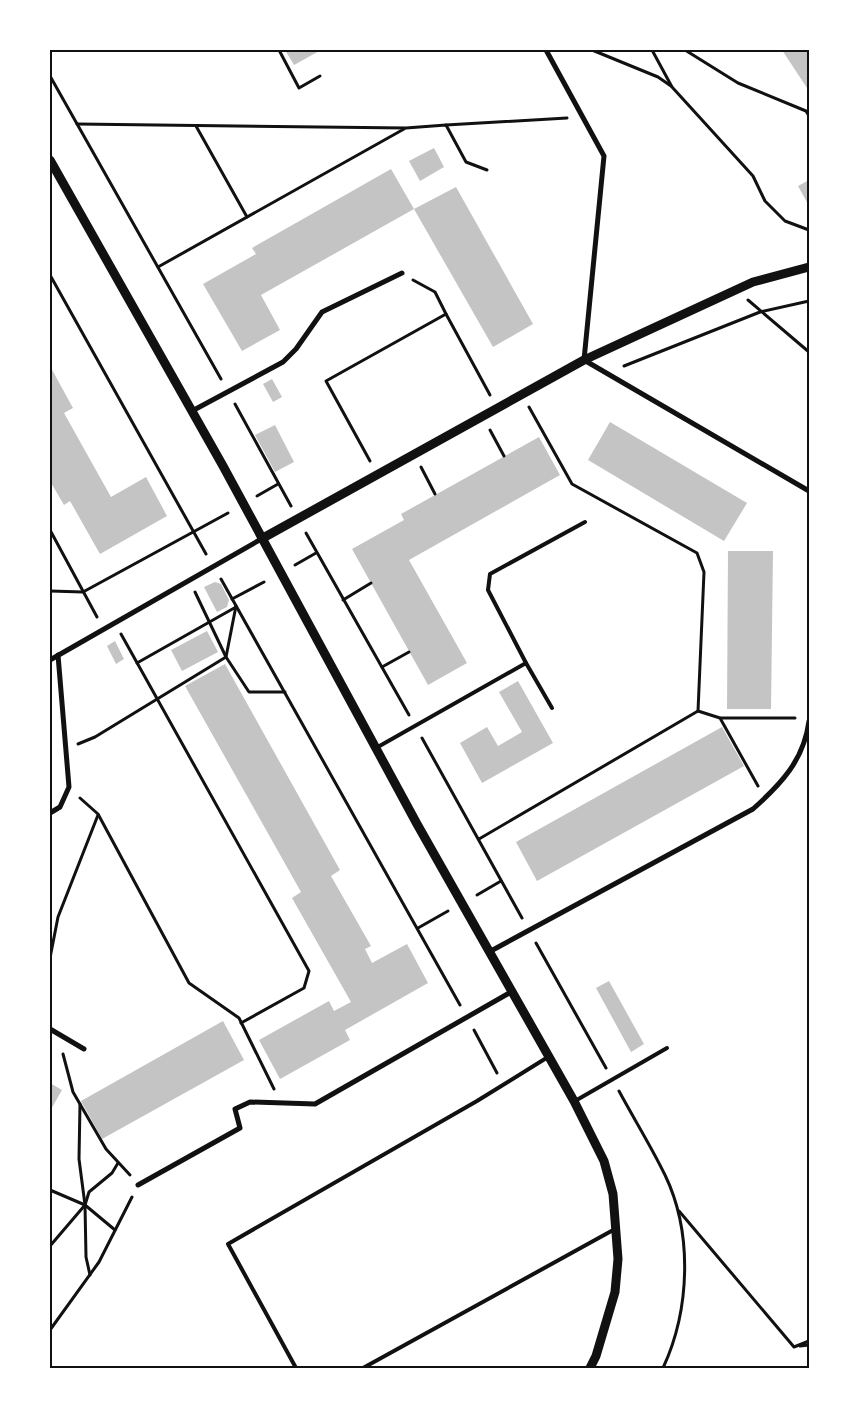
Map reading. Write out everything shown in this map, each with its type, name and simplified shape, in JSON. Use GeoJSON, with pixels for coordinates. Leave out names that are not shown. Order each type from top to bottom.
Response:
{"type":"FeatureCollection","features":[{"type":"Feature","properties":{"kind":"street"},"geometry":{"type":"LineString","coordinates":[[546,50],[604,156],[584,360]]}},
{"type":"Feature","properties":{"kind":"street"},"geometry":{"type":"LineString","coordinates":[[50,160],[263,538],[376,748],[511,992],[574,1101],[604,1161],[613,1194],[618,1259],[615,1292],[596,1356],[590,1368]]}},
{"type":"Feature","properties":{"kind":"street"},"geometry":{"type":"LineString","coordinates":[[50,660],[263,538],[584,360],[753,282],[809,266]]}},
{"type":"Feature","properties":{"kind":"street"},"geometry":{"type":"LineString","coordinates":[[192,411],[284,362],[296,349],[322,312],[402,273]]}},
{"type":"Feature","properties":{"kind":"street"},"geometry":{"type":"LineString","coordinates":[[584,360],[809,491]]}},
{"type":"Feature","properties":{"kind":"street"},"geometry":{"type":"LineString","coordinates":[[50,813],[60,807],[69,787],[58,655]]}},
{"type":"Feature","properties":{"kind":"street"},"geometry":{"type":"LineString","coordinates":[[489,952],[752,808],[780,784],[798,757],[809,721]]}},
{"type":"Feature","properties":{"kind":"street"},"geometry":{"type":"LineString","coordinates":[[138,1185],[240,1128],[236,1109],[250,1102],[315,1104],[511,992]]}},
{"type":"Feature","properties":{"kind":"street"},"geometry":{"type":"LineString","coordinates":[[50,1028],[84,1049]]}},
{"type":"Feature","properties":{"kind":"lane"},"geometry":{"type":"LineString","coordinates":[[552,708],[488,590],[490,574],[585,522]]}},
{"type":"Feature","properties":{"kind":"lane"},"geometry":{"type":"LineString","coordinates":[[376,748],[526,663]]}},
{"type":"Feature","properties":{"kind":"lane"},"geometry":{"type":"LineString","coordinates":[[574,1101],[667,1048]]}},
{"type":"Feature","properties":{"kind":"lane"},"geometry":{"type":"LineString","coordinates":[[296,1368],[228,1244],[548,1057]]}},
{"type":"Feature","properties":{"kind":"lane"},"geometry":{"type":"LineString","coordinates":[[363,1368],[617,1227]]}},
{"type":"Feature","properties":{"kind":"path"},"geometry":{"type":"LineString","coordinates":[[279,50],[299,88],[320,76]]}},
{"type":"Feature","properties":{"kind":"path"},"geometry":{"type":"LineString","coordinates":[[592,50],[658,76],[672,87],[753,176],[765,201],[785,221],[809,230]]}},
{"type":"Feature","properties":{"kind":"path"},"geometry":{"type":"LineString","coordinates":[[652,50],[672,87]]}},
{"type":"Feature","properties":{"kind":"path"},"geometry":{"type":"LineString","coordinates":[[684,50],[738,82],[806,111],[809,116]]}},
{"type":"Feature","properties":{"kind":"path"},"geometry":{"type":"LineString","coordinates":[[50,78],[228,391],[291,506]]}},
{"type":"Feature","properties":{"kind":"path"},"geometry":{"type":"LineString","coordinates":[[77,124],[406,128],[583,117]]}},
{"type":"Feature","properties":{"kind":"path"},"geometry":{"type":"LineString","coordinates":[[196,125],[247,217]]}},
{"type":"Feature","properties":{"kind":"path"},"geometry":{"type":"LineString","coordinates":[[446,125],[466,162],[488,170]]}},
{"type":"Feature","properties":{"kind":"path"},"geometry":{"type":"LineString","coordinates":[[158,267],[406,128]]}},
{"type":"Feature","properties":{"kind":"path"},"geometry":{"type":"LineString","coordinates":[[402,273],[435,292],[497,408]]}},
{"type":"Feature","properties":{"kind":"path"},"geometry":{"type":"LineString","coordinates":[[50,275],[207,554]]}},
{"type":"Feature","properties":{"kind":"path"},"geometry":{"type":"LineString","coordinates":[[737,289],[760,312],[809,352]]}},
{"type":"Feature","properties":{"kind":"path"},"geometry":{"type":"LineString","coordinates":[[624,366],[760,312],[809,301]]}},
{"type":"Feature","properties":{"kind":"path"},"geometry":{"type":"LineString","coordinates":[[377,475],[326,380],[446,314]]}},
{"type":"Feature","properties":{"kind":"path"},"geometry":{"type":"LineString","coordinates":[[529,407],[572,484],[698,553],[704,572],[698,711]]}},
{"type":"Feature","properties":{"kind":"path"},"geometry":{"type":"LineString","coordinates":[[489,429],[504,456]]}},
{"type":"Feature","properties":{"kind":"path"},"geometry":{"type":"LineString","coordinates":[[421,466],[435,494]]}},
{"type":"Feature","properties":{"kind":"path"},"geometry":{"type":"LineString","coordinates":[[254,498],[278,484]]}},
{"type":"Feature","properties":{"kind":"path"},"geometry":{"type":"LineString","coordinates":[[50,591],[83,592],[195,533],[228,513]]}},
{"type":"Feature","properties":{"kind":"path"},"geometry":{"type":"LineString","coordinates":[[50,530],[104,629]]}},
{"type":"Feature","properties":{"kind":"path"},"geometry":{"type":"LineString","coordinates":[[295,565],[316,553]]}},
{"type":"Feature","properties":{"kind":"path"},"geometry":{"type":"LineString","coordinates":[[220,578],[418,928],[503,1085]]}},
{"type":"Feature","properties":{"kind":"path"},"geometry":{"type":"LineString","coordinates":[[189,580],[226,657],[249,692],[286,692]]}},
{"type":"Feature","properties":{"kind":"path"},"geometry":{"type":"LineString","coordinates":[[232,599],[264,582]]}},
{"type":"Feature","properties":{"kind":"path"},"geometry":{"type":"LineString","coordinates":[[343,600],[371,583]]}},
{"type":"Feature","properties":{"kind":"path"},"geometry":{"type":"LineString","coordinates":[[137,663],[236,606]]}},
{"type":"Feature","properties":{"kind":"path"},"geometry":{"type":"LineString","coordinates":[[66,749],[95,737],[226,657],[236,606]]}},
{"type":"Feature","properties":{"kind":"path"},"geometry":{"type":"LineString","coordinates":[[115,623],[309,971],[304,988],[241,1023]]}},
{"type":"Feature","properties":{"kind":"path"},"geometry":{"type":"LineString","coordinates":[[382,667],[409,652]]}},
{"type":"Feature","properties":{"kind":"path"},"geometry":{"type":"LineString","coordinates":[[479,839],[698,711],[720,718],[795,718]]}},
{"type":"Feature","properties":{"kind":"path"},"geometry":{"type":"LineString","coordinates":[[720,718],[758,786]]}},
{"type":"Feature","properties":{"kind":"path"},"geometry":{"type":"LineString","coordinates":[[69,787],[98,814],[189,983],[239,1018],[282,1104]]}},
{"type":"Feature","properties":{"kind":"path"},"geometry":{"type":"LineString","coordinates":[[50,958],[58,916],[98,814]]}},
{"type":"Feature","properties":{"kind":"path"},"geometry":{"type":"LineString","coordinates":[[477,895],[501,881]]}},
{"type":"Feature","properties":{"kind":"path"},"geometry":{"type":"LineString","coordinates":[[418,928],[448,911]]}},
{"type":"Feature","properties":{"kind":"path"},"geometry":{"type":"LineString","coordinates":[[50,1330],[90,1276],[138,1185],[106,1149],[73,1092],[57,1033]]}},
{"type":"Feature","properties":{"kind":"path"},"geometry":{"type":"LineString","coordinates":[[80,1104],[79,1159],[85,1205],[86,1257],[90,1276]]}},
{"type":"Feature","properties":{"kind":"path"},"geometry":{"type":"LineString","coordinates":[[50,1246],[85,1205],[89,1192],[112,1173],[118,1162]]}},
{"type":"Feature","properties":{"kind":"path"},"geometry":{"type":"LineString","coordinates":[[50,1190],[85,1205],[115,1230]]}},
{"type":"Feature","properties":{"kind":"path"},"geometry":{"type":"LineString","coordinates":[[678,1209],[794,1347]]}},
{"type":"Feature","properties":{"kind":"path"},"geometry":{"type":"LineString","coordinates":[[794,1347],[809,1341]]}},
{"type":"Feature","properties":{"kind":"path"},"geometry":{"type":"LineString","coordinates":[[794,1347],[809,1345]]}},
{"type":"Feature","properties":{"kind":"building"},"geometry":{"type":"Polygon","coordinates":[[[285,50],[321,50],[294,65],[285,50]]]}},
{"type":"Feature","properties":{"kind":"building"},"geometry":{"type":"Polygon","coordinates":[[[782,50],[809,50],[809,91],[782,50]]]}},
{"type":"Feature","properties":{"kind":"building"},"geometry":{"type":"Polygon","coordinates":[[[434,148],[444,167],[420,181],[409,161],[434,148]]]}},
{"type":"Feature","properties":{"kind":"building"},"geometry":{"type":"Polygon","coordinates":[[[391,169],[414,209],[261,295],[280,330],[242,351],[203,284],[256,254],[252,248],[391,169]]]}},
{"type":"Feature","properties":{"kind":"building"},"geometry":{"type":"Polygon","coordinates":[[[809,180],[809,206],[798,186],[809,180]]]}},
{"type":"Feature","properties":{"kind":"building"},"geometry":{"type":"Polygon","coordinates":[[[456,187],[533,324],[493,347],[414,209],[456,187]]]}},
{"type":"Feature","properties":{"kind":"building"},"geometry":{"type":"Polygon","coordinates":[[[50,366],[73,408],[64,413],[111,497],[146,477],[167,516],[100,554],[70,501],[64,505],[50,481],[50,366]]]}},
{"type":"Feature","properties":{"kind":"building"},"geometry":{"type":"Polygon","coordinates":[[[272,379],[282,397],[273,402],[263,384],[272,379]]]}},
{"type":"Feature","properties":{"kind":"building"},"geometry":{"type":"Polygon","coordinates":[[[610,422],[747,503],[724,541],[588,460],[610,422]]]}},
{"type":"Feature","properties":{"kind":"building"},"geometry":{"type":"Polygon","coordinates":[[[275,425],[294,462],[275,472],[255,435],[275,425]]]}},
{"type":"Feature","properties":{"kind":"building"},"geometry":{"type":"Polygon","coordinates":[[[539,437],[560,475],[409,560],[467,663],[428,685],[352,549],[404,520],[401,514],[539,437]]]}},
{"type":"Feature","properties":{"kind":"building"},"geometry":{"type":"Polygon","coordinates":[[[728,551],[773,551],[771,709],[727,709],[728,551]]]}},
{"type":"Feature","properties":{"kind":"building"},"geometry":{"type":"Polygon","coordinates":[[[215,582],[221,584],[229,600],[227,607],[217,612],[204,587],[215,582]]]}},
{"type":"Feature","properties":{"kind":"building"},"geometry":{"type":"Polygon","coordinates":[[[207,631],[218,652],[182,671],[171,650],[207,631]]]}},
{"type":"Feature","properties":{"kind":"building"},"geometry":{"type":"Polygon","coordinates":[[[115,641],[124,659],[116,664],[107,646],[115,641]]]}},
{"type":"Feature","properties":{"kind":"building"},"geometry":{"type":"Polygon","coordinates":[[[225,664],[340,870],[331,876],[371,946],[365,949],[372,963],[407,944],[428,983],[345,1030],[350,1040],[280,1079],[259,1040],[329,1001],[334,1011],[351,1002],[292,898],[301,892],[185,686],[225,664]]]}},
{"type":"Feature","properties":{"kind":"building"},"geometry":{"type":"Polygon","coordinates":[[[518,681],[553,743],[482,783],[460,743],[487,727],[498,746],[522,732],[499,692],[518,681]]]}},
{"type":"Feature","properties":{"kind":"building"},"geometry":{"type":"Polygon","coordinates":[[[722,727],[744,766],[537,881],[516,842],[722,727]]]}},
{"type":"Feature","properties":{"kind":"building"},"geometry":{"type":"Polygon","coordinates":[[[609,981],[644,1044],[631,1052],[596,988],[609,981]]]}},
{"type":"Feature","properties":{"kind":"building"},"geometry":{"type":"Polygon","coordinates":[[[223,1021],[244,1060],[102,1139],[81,1101],[223,1021]]]}},
{"type":"Feature","properties":{"kind":"building"},"geometry":{"type":"Polygon","coordinates":[[[50,1083],[62,1090],[50,1111],[50,1083]]]}}]}
